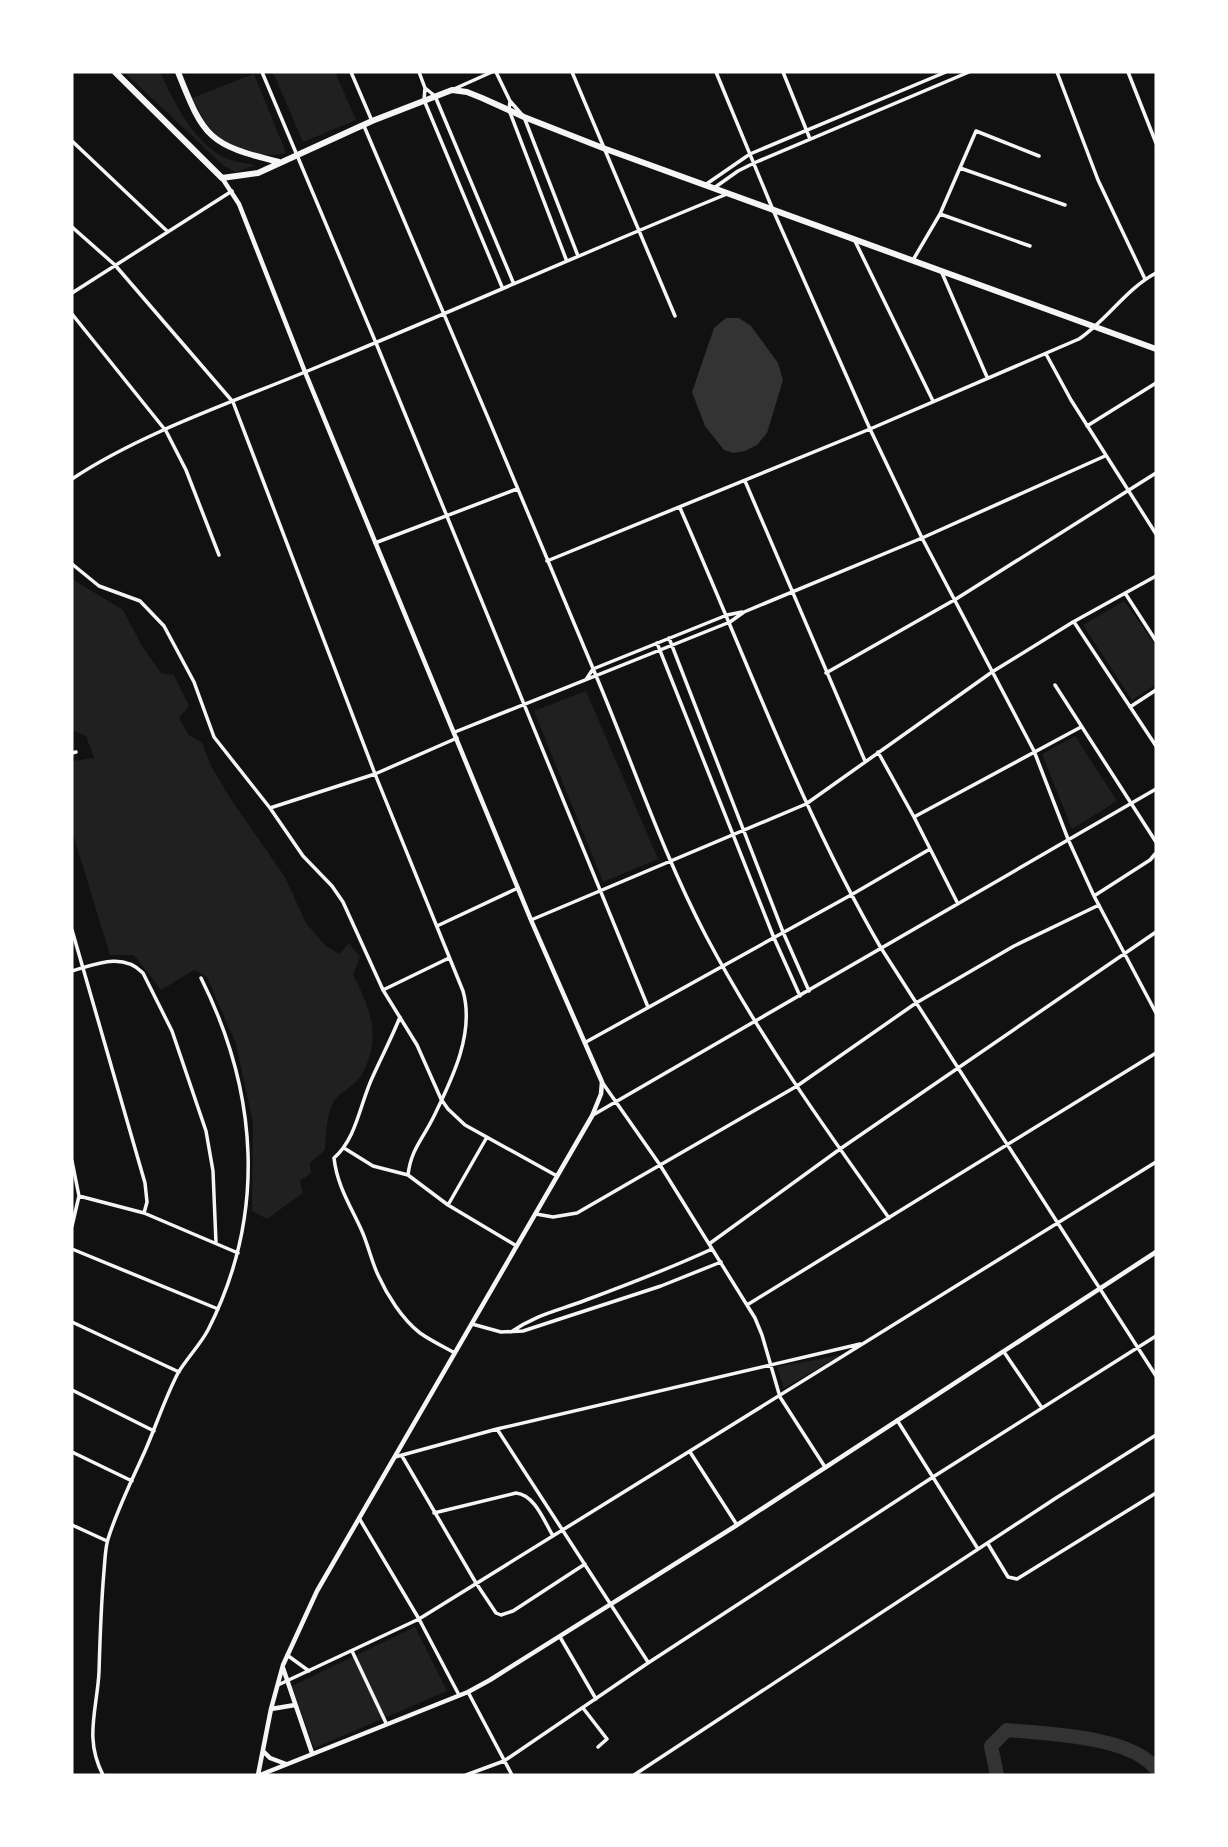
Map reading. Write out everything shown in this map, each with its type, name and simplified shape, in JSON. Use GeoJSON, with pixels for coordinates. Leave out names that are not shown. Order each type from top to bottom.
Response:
{"type":"FeatureCollection","features":[{"type":"Feature","properties":{"kind":"main road"},"geometry":{"type":"LineString","coordinates":[[115,72],[222,178],[248,176],[372,121],[452,90],[467,92],[603,148],[1156,349]]}},
{"type":"Feature","properties":{"kind":"main road"},"geometry":{"type":"LineString","coordinates":[[178,72],[191,106],[213,138],[245,154],[279,162]]}},
{"type":"Feature","properties":{"kind":"street"},"geometry":{"type":"LineString","coordinates":[[262,72],[648,1007]]}},
{"type":"Feature","properties":{"kind":"street"},"geometry":{"type":"LineString","coordinates":[[351,72],[372,121]]}},
{"type":"Feature","properties":{"kind":"street"},"geometry":{"type":"LineString","coordinates":[[419,72],[425,88],[424,100],[502,287]]}},
{"type":"Feature","properties":{"kind":"street"},"geometry":{"type":"LineString","coordinates":[[452,90],[494,72],[510,101],[524,117],[578,256]]}},
{"type":"Feature","properties":{"kind":"street"},"geometry":{"type":"LineString","coordinates":[[572,72],[675,316]]}},
{"type":"Feature","properties":{"kind":"street"},"geometry":{"type":"LineString","coordinates":[[716,72],[773,210],[870,429],[922,538],[1034,751],[1068,839],[1098,905],[1156,1013]]}},
{"type":"Feature","properties":{"kind":"street"},"geometry":{"type":"LineString","coordinates":[[783,72],[810,139]]}},
{"type":"Feature","properties":{"kind":"street"},"geometry":{"type":"LineString","coordinates":[[705,185],[750,154],[946,72]]}},
{"type":"Feature","properties":{"kind":"street"},"geometry":{"type":"LineString","coordinates":[[715,188],[754,163],[969,72]]}},
{"type":"Feature","properties":{"kind":"street"},"geometry":{"type":"LineString","coordinates":[[1057,72],[1098,180],[1145,279]]}},
{"type":"Feature","properties":{"kind":"street"},"geometry":{"type":"LineString","coordinates":[[1128,72],[1156,143]]}},
{"type":"Feature","properties":{"kind":"street"},"geometry":{"type":"LineString","coordinates":[[425,88],[435,96],[513,282]]}},
{"type":"Feature","properties":{"kind":"street"},"geometry":{"type":"LineString","coordinates":[[510,101],[509,110],[566,260]]}},
{"type":"Feature","properties":{"kind":"street"},"geometry":{"type":"LineString","coordinates":[[363,125],[445,312],[597,677],[670,861],[722,966],[755,1023],[889,1218]]}},
{"type":"Feature","properties":{"kind":"street"},"geometry":{"type":"LineString","coordinates":[[913,260],[940,214],[976,131],[1039,156]]}},
{"type":"Feature","properties":{"kind":"street"},"geometry":{"type":"LineString","coordinates":[[72,141],[168,231]]}},
{"type":"Feature","properties":{"kind":"street"},"geometry":{"type":"LineString","coordinates":[[960,167],[1065,205]]}},
{"type":"Feature","properties":{"kind":"street"},"geometry":{"type":"LineString","coordinates":[[222,178],[239,204],[305,372],[531,920],[603,1082],[660,1165],[747,1305],[762,1335],[779,1397],[825,1467]]}},
{"type":"Feature","properties":{"kind":"street"},"geometry":{"type":"LineString","coordinates":[[464,193],[475,189]]}},
{"type":"Feature","properties":{"kind":"street"},"geometry":{"type":"LineString","coordinates":[[72,293],[232,191]]}},
{"type":"Feature","properties":{"kind":"street"},"geometry":{"type":"LineString","coordinates":[[72,479],[99,462],[166,431],[513,282],[729,193]]}},
{"type":"Feature","properties":{"kind":"street"},"geometry":{"type":"LineString","coordinates":[[940,214],[1030,246]]}},
{"type":"Feature","properties":{"kind":"street"},"geometry":{"type":"LineString","coordinates":[[72,227],[115,265],[233,402],[374,774],[467,1004],[467,1021],[458,1059],[433,1118],[410,1157],[408,1175]]}},
{"type":"Feature","properties":{"kind":"street"},"geometry":{"type":"LineString","coordinates":[[854,239],[933,401]]}},
{"type":"Feature","properties":{"kind":"street"},"geometry":{"type":"LineString","coordinates":[[941,271],[987,377]]}},
{"type":"Feature","properties":{"kind":"street"},"geometry":{"type":"LineString","coordinates":[[547,561],[870,429],[1079,339],[1145,279],[1156,273]]}},
{"type":"Feature","properties":{"kind":"street"},"geometry":{"type":"LineString","coordinates":[[72,314],[166,431],[186,470],[219,555]]}},
{"type":"Feature","properties":{"kind":"street"},"geometry":{"type":"LineString","coordinates":[[1046,354],[1105,456],[1156,534]]}},
{"type":"Feature","properties":{"kind":"street"},"geometry":{"type":"LineString","coordinates":[[1087,426],[1156,383]]}},
{"type":"Feature","properties":{"kind":"street"},"geometry":{"type":"LineString","coordinates":[[270,808],[374,774],[524,703],[587,678],[597,677],[730,622],[744,612],[922,538],[1105,456]]}},
{"type":"Feature","properties":{"kind":"street"},"geometry":{"type":"LineString","coordinates":[[826,673],[956,599],[1156,473]]}},
{"type":"Feature","properties":{"kind":"street"},"geometry":{"type":"LineString","coordinates":[[744,481],[865,761]]}},
{"type":"Feature","properties":{"kind":"street"},"geometry":{"type":"LineString","coordinates":[[375,543],[517,489]]}},
{"type":"Feature","properties":{"kind":"street"},"geometry":{"type":"LineString","coordinates":[[680,508],[806,804],[850,895],[881,948],[1156,1376]]}},
{"type":"Feature","properties":{"kind":"street"},"geometry":{"type":"LineString","coordinates":[[72,564],[99,586],[140,601],[164,626],[190,673],[214,737],[270,808],[303,856],[332,886],[343,902],[383,990],[422,1055],[441,1099],[455,1117],[557,1176]]}},
{"type":"Feature","properties":{"kind":"street"},"geometry":{"type":"LineString","coordinates":[[531,920],[806,804],[992,672],[1073,622],[1156,576]]}},
{"type":"Feature","properties":{"kind":"street"},"geometry":{"type":"LineString","coordinates":[[1125,593],[1156,641]]}},
{"type":"Feature","properties":{"kind":"street"},"geometry":{"type":"LineString","coordinates":[[587,678],[593,669],[727,615],[744,612]]}},
{"type":"Feature","properties":{"kind":"street"},"geometry":{"type":"LineString","coordinates":[[1073,622],[1156,746]]}},
{"type":"Feature","properties":{"kind":"street"},"geometry":{"type":"LineString","coordinates":[[669,638],[783,932],[809,991]]}},
{"type":"Feature","properties":{"kind":"street"},"geometry":{"type":"LineString","coordinates":[[657,643],[800,996]]}},
{"type":"Feature","properties":{"kind":"street"},"geometry":{"type":"LineString","coordinates":[[1055,685],[1156,842]]}},
{"type":"Feature","properties":{"kind":"street"},"geometry":{"type":"LineString","coordinates":[[1130,707],[1156,690]]}},
{"type":"Feature","properties":{"kind":"street"},"geometry":{"type":"LineString","coordinates":[[914,817],[1081,727]]}},
{"type":"Feature","properties":{"kind":"street"},"geometry":{"type":"LineString","coordinates":[[878,752],[957,902]]}},
{"type":"Feature","properties":{"kind":"street"},"geometry":{"type":"LineString","coordinates":[[592,1116],[1156,789]]}},
{"type":"Feature","properties":{"kind":"street"},"geometry":{"type":"LineString","coordinates":[[586,1042],[930,849]]}},
{"type":"Feature","properties":{"kind":"street"},"geometry":{"type":"LineString","coordinates":[[1094,896],[1150,860],[1156,853]]}},
{"type":"Feature","properties":{"kind":"street"},"geometry":{"type":"LineString","coordinates":[[437,926],[518,888]]}},
{"type":"Feature","properties":{"kind":"street"},"geometry":{"type":"LineString","coordinates":[[535,1214],[553,1217],[577,1213],[797,1086],[916,1003],[1014,946],[1098,905]]}},
{"type":"Feature","properties":{"kind":"street"},"geometry":{"type":"LineString","coordinates":[[72,930],[145,1183],[148,1202],[144,1213]]}},
{"type":"Feature","properties":{"kind":"street"},"geometry":{"type":"LineString","coordinates":[[709,1244],[840,1149],[1156,932]]}},
{"type":"Feature","properties":{"kind":"street"},"geometry":{"type":"LineString","coordinates":[[383,990],[449,958]]}},
{"type":"Feature","properties":{"kind":"street"},"geometry":{"type":"LineString","coordinates":[[72,971],[116,961],[127,962],[143,973],[172,1031],[206,1131],[213,1171],[216,1243]]}},
{"type":"Feature","properties":{"kind":"street"},"geometry":{"type":"LineString","coordinates":[[103,1775],[92,1744],[92,1733],[98,1689],[101,1602],[107,1541],[179,1372],[207,1332],[218,1309],[238,1253],[247,1196],[247,1122],[243,1095],[220,1020],[201,978]]}},
{"type":"Feature","properties":{"kind":"street"},"geometry":{"type":"LineString","coordinates":[[400,1016],[344,1148],[334,1158],[335,1170],[379,1277],[407,1320],[420,1332],[453,1352]]}},
{"type":"Feature","properties":{"kind":"street"},"geometry":{"type":"LineString","coordinates":[[747,1305],[1156,1053]]}},
{"type":"Feature","properties":{"kind":"street"},"geometry":{"type":"LineString","coordinates":[[259,1775],[282,1665],[317,1591],[592,1116],[603,1082]]}},
{"type":"Feature","properties":{"kind":"street"},"geometry":{"type":"LineString","coordinates":[[448,1205],[487,1137]]}},
{"type":"Feature","properties":{"kind":"street"},"geometry":{"type":"LineString","coordinates":[[344,1148],[373,1166],[408,1175],[448,1205],[515,1245]]}},
{"type":"Feature","properties":{"kind":"street"},"geometry":{"type":"LineString","coordinates":[[72,1161],[79,1196],[72,1226]]}},
{"type":"Feature","properties":{"kind":"street"},"geometry":{"type":"LineString","coordinates":[[276,1686],[419,1619],[1156,1162]]}},
{"type":"Feature","properties":{"kind":"street"},"geometry":{"type":"LineString","coordinates":[[79,1196],[144,1213],[238,1253]]}},
{"type":"Feature","properties":{"kind":"street"},"geometry":{"type":"LineString","coordinates":[[72,1249],[218,1309]]}},
{"type":"Feature","properties":{"kind":"street"},"geometry":{"type":"LineString","coordinates":[[510,1333],[540,1314],[663,1271],[712,1249]]}},
{"type":"Feature","properties":{"kind":"street"},"geometry":{"type":"LineString","coordinates":[[259,1775],[468,1692],[612,1605],[1156,1252]]}},
{"type":"Feature","properties":{"kind":"street"},"geometry":{"type":"LineString","coordinates":[[470,1323],[510,1333],[523,1331],[662,1286],[721,1262]]}},
{"type":"Feature","properties":{"kind":"street"},"geometry":{"type":"LineString","coordinates":[[72,1321],[179,1372]]}},
{"type":"Feature","properties":{"kind":"street"},"geometry":{"type":"LineString","coordinates":[[466,1775],[504,1761],[648,1663],[933,1477],[1156,1336]]}},
{"type":"Feature","properties":{"kind":"street"},"geometry":{"type":"LineString","coordinates":[[394,1457],[497,1429],[866,1343]]}},
{"type":"Feature","properties":{"kind":"street"},"geometry":{"type":"LineString","coordinates":[[1003,1350],[1042,1408]]}},
{"type":"Feature","properties":{"kind":"street"},"geometry":{"type":"LineString","coordinates":[[1149,1365],[1156,1366]]}},
{"type":"Feature","properties":{"kind":"street"},"geometry":{"type":"LineString","coordinates":[[72,1390],[154,1431]]}},
{"type":"Feature","properties":{"kind":"street"},"geometry":{"type":"LineString","coordinates":[[897,1420],[978,1549]]}},
{"type":"Feature","properties":{"kind":"street"},"geometry":{"type":"LineString","coordinates":[[497,1429],[648,1663]]}},
{"type":"Feature","properties":{"kind":"street"},"geometry":{"type":"LineString","coordinates":[[634,1775],[1056,1497],[1156,1435]]}},
{"type":"Feature","properties":{"kind":"street"},"geometry":{"type":"LineString","coordinates":[[72,1452],[132,1481]]}},
{"type":"Feature","properties":{"kind":"street"},"geometry":{"type":"LineString","coordinates":[[690,1452],[737,1525]]}},
{"type":"Feature","properties":{"kind":"street"},"geometry":{"type":"LineString","coordinates":[[402,1455],[434,1513],[496,1613],[501,1615],[513,1611],[585,1564]]}},
{"type":"Feature","properties":{"kind":"street"},"geometry":{"type":"LineString","coordinates":[[434,1513],[523,1493],[533,1502],[553,1536]]}},
{"type":"Feature","properties":{"kind":"street"},"geometry":{"type":"LineString","coordinates":[[987,1544],[1008,1577],[1017,1579],[1156,1493]]}},
{"type":"Feature","properties":{"kind":"street"},"geometry":{"type":"LineString","coordinates":[[359,1518],[419,1619],[459,1695]]}},
{"type":"Feature","properties":{"kind":"street"},"geometry":{"type":"LineString","coordinates":[[72,1525],[107,1541]]}},
{"type":"Feature","properties":{"kind":"street"},"geometry":{"type":"LineString","coordinates":[[560,1637],[596,1699]]}},
{"type":"Feature","properties":{"kind":"street"},"geometry":{"type":"LineString","coordinates":[[352,1651],[386,1723]]}},
{"type":"Feature","properties":{"kind":"street"},"geometry":{"type":"LineString","coordinates":[[286,1655],[309,1671]]}},
{"type":"Feature","properties":{"kind":"street"},"geometry":{"type":"LineString","coordinates":[[282,1665],[312,1753]]}},
{"type":"Feature","properties":{"kind":"street"},"geometry":{"type":"LineString","coordinates":[[468,1692],[512,1775]]}},
{"type":"Feature","properties":{"kind":"street"},"geometry":{"type":"LineString","coordinates":[[271,1709],[295,1705]]}},
{"type":"Feature","properties":{"kind":"street"},"geometry":{"type":"LineString","coordinates":[[583,1708],[607,1740],[598,1747]]}},
{"type":"Feature","properties":{"kind":"street"},"geometry":{"type":"LineString","coordinates":[[264,1751],[270,1758],[286,1764]]}},
{"type":"Feature","properties":{"kind":"shaded area"},"geometry":{"type":"Polygon","coordinates":[[[124,72],[160,72],[187,122],[205,144],[228,159],[255,165],[236,172],[224,166],[124,72]]]}},
{"type":"Feature","properties":{"kind":"shaded area"},"geometry":{"type":"Polygon","coordinates":[[[273,72],[335,72],[356,120],[303,142],[273,72]]]}},
{"type":"Feature","properties":{"kind":"shaded area"},"geometry":{"type":"Polygon","coordinates":[[[254,74],[286,153],[257,154],[228,144],[210,128],[192,98],[254,74]]]}},
{"type":"Feature","properties":{"kind":"shaded area"},"geometry":{"type":"Polygon","coordinates":[[[726,318],[739,318],[751,326],[778,363],[783,380],[767,433],[757,445],[733,453],[724,450],[705,426],[692,392],[714,328],[726,318]]]}},
{"type":"Feature","properties":{"kind":"shaded area"},"geometry":{"type":"Polygon","coordinates":[[[72,579],[123,610],[142,646],[161,673],[174,675],[189,706],[179,718],[189,735],[202,743],[211,766],[232,801],[285,877],[306,923],[325,945],[339,954],[349,943],[360,957],[353,975],[365,1000],[372,1024],[372,1048],[368,1061],[359,1078],[340,1094],[331,1107],[325,1150],[310,1163],[311,1173],[300,1181],[303,1193],[267,1219],[252,1211],[253,1123],[236,1044],[207,977],[194,970],[161,990],[134,955],[110,955],[72,831],[72,761],[94,758],[86,736],[72,730],[72,579]]]}},
{"type":"Feature","properties":{"kind":"shaded area"},"geometry":{"type":"Polygon","coordinates":[[[1124,601],[1156,646],[1156,684],[1132,700],[1083,625],[1124,601]]]}},
{"type":"Feature","properties":{"kind":"shaded area"},"geometry":{"type":"Polygon","coordinates":[[[586,691],[658,859],[603,882],[534,711],[586,691]]]}},
{"type":"Feature","properties":{"kind":"shaded area"},"geometry":{"type":"Polygon","coordinates":[[[1075,736],[1117,801],[1072,829],[1042,754],[1075,736]]]}},
{"type":"Feature","properties":{"kind":"shaded area"},"geometry":{"type":"Polygon","coordinates":[[[841,1355],[784,1388],[777,1367],[841,1355]]]}},
{"type":"Feature","properties":{"kind":"shaded area"},"geometry":{"type":"Polygon","coordinates":[[[415,1627],[447,1691],[314,1748],[292,1686],[415,1627]]]}},
{"type":"Feature","properties":{"kind":"waterway"},"geometry":{"type":"LineString","coordinates":[[997,1775],[991,1746],[1007,1730],[1065,1735],[1108,1743],[1144,1758],[1156,1769]]}}]}
